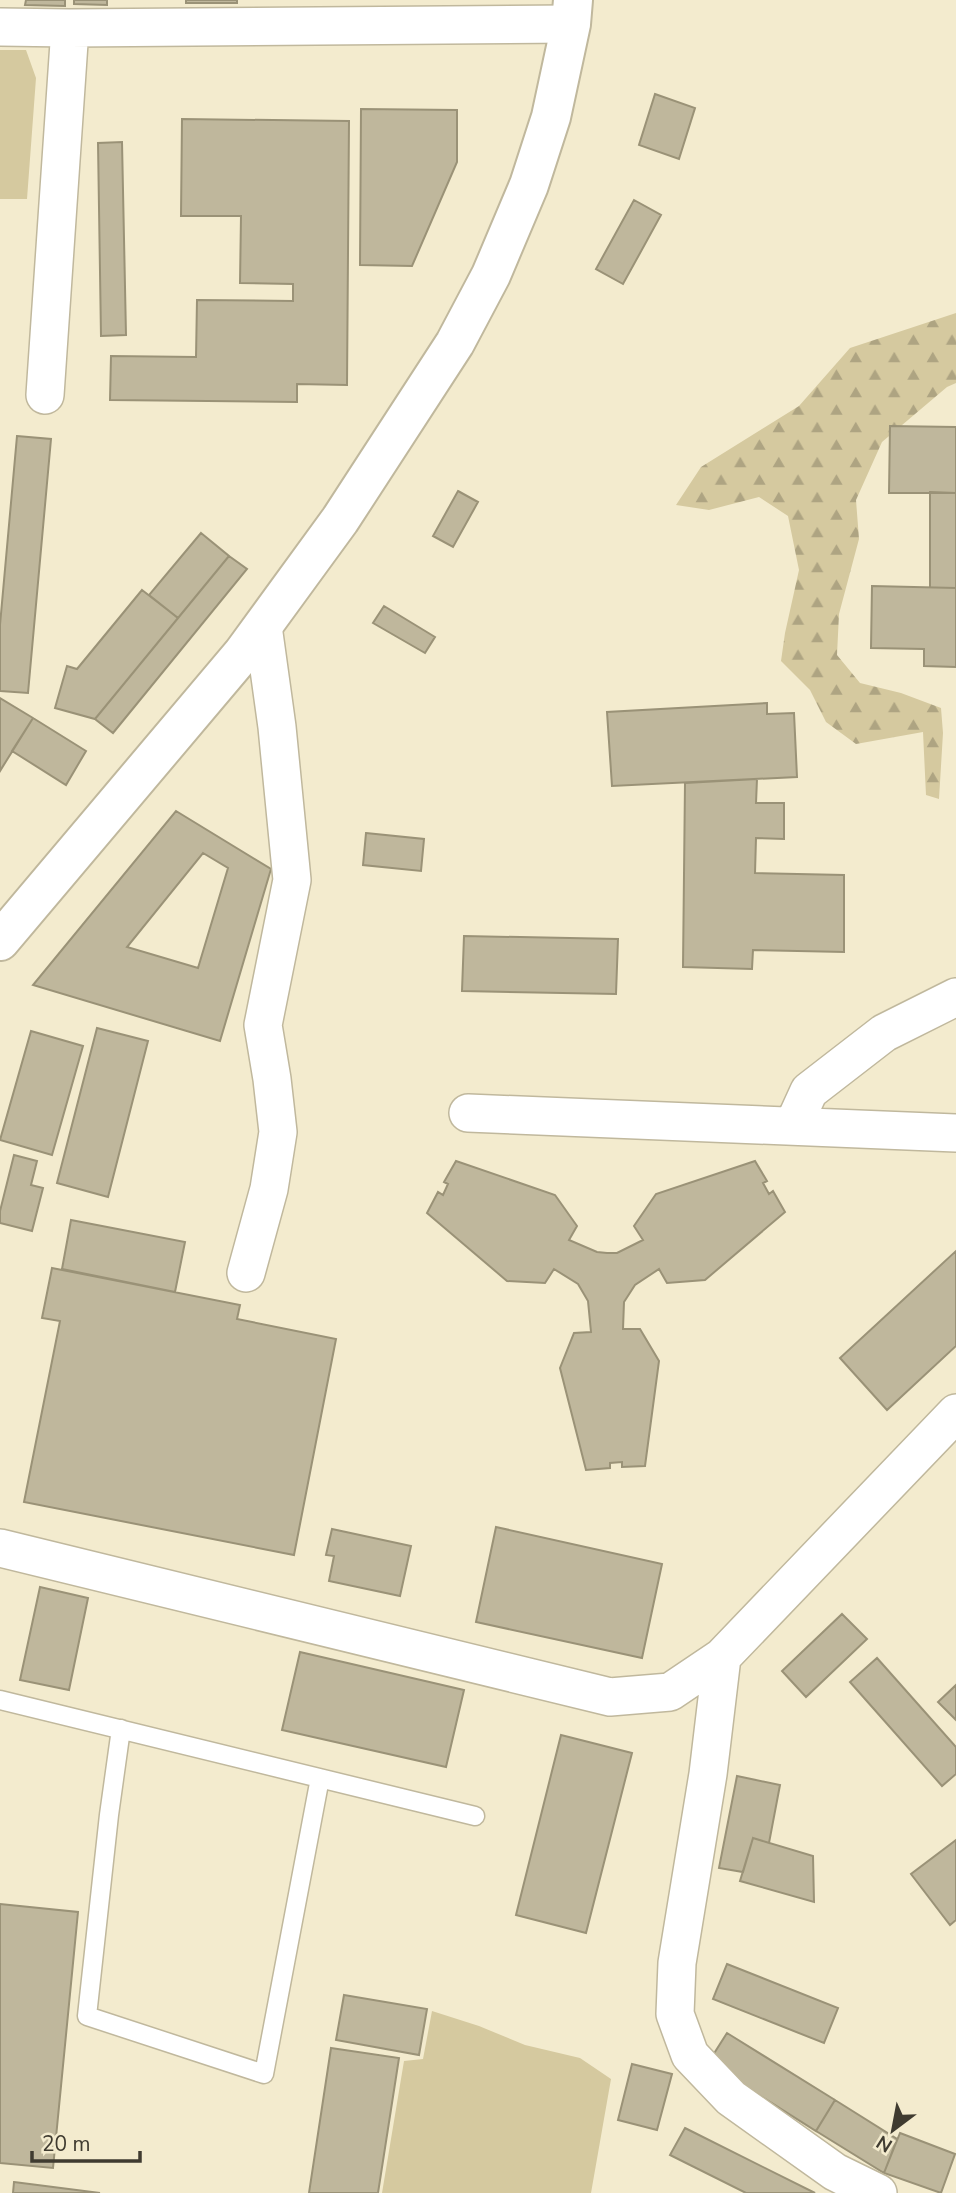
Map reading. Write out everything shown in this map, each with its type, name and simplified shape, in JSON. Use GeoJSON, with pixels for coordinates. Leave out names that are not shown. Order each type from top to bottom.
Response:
{"type":"FeatureCollection","features":[{"type":"Feature","properties":{"kind":"street"},"geometry":{"type":"LineString","coordinates":[[0,27],[70,28],[572,12],[547,128],[529,185],[491,275],[455,343],[340,520],[243,653],[0,941]]}},
{"type":"Feature","properties":{"kind":"street"},"geometry":{"type":"LineString","coordinates":[[45,395],[70,28]]}},
{"type":"Feature","properties":{"kind":"street"},"geometry":{"type":"LineString","coordinates":[[246,1273],[269,1189],[278,1132],[263,1025],[292,880],[277,727],[263,626]]}},
{"type":"Feature","properties":{"kind":"street"},"geometry":{"type":"LineString","coordinates":[[793,1126],[809,1091],[884,1033],[956,997]]}},
{"type":"Feature","properties":{"kind":"street"},"geometry":{"type":"LineString","coordinates":[[468,1113],[956,1133]]}},
{"type":"Feature","properties":{"kind":"street"},"geometry":{"type":"LineString","coordinates":[[0,1548],[610,1697],[670,1692],[722,1657],[956,1413]]}},
{"type":"Feature","properties":{"kind":"street"},"geometry":{"type":"LineString","coordinates":[[722,1657],[708,1774],[677,1963],[675,2014],[690,2055],[731,2098],[835,2172],[878,2193]]}},
{"type":"Feature","properties":{"kind":"lane"},"geometry":{"type":"LineString","coordinates":[[0,1700],[475,1816]]}},
{"type":"Feature","properties":{"kind":"lane"},"geometry":{"type":"LineString","coordinates":[[121,1729],[87,2016],[264,2074],[320,1778]]}},
{"type":"Feature","properties":{"kind":"green space"},"geometry":{"type":"Polygon","coordinates":[[[0,50],[26,50],[36,78],[27,199],[0,199],[0,50]]]}},
{"type":"Feature","properties":{"kind":"green space"},"geometry":{"type":"Polygon","coordinates":[[[956,313],[956,383],[947,387],[882,442],[856,500],[859,539],[839,614],[837,655],[860,683],[901,693],[941,708],[943,733],[939,799],[926,795],[923,732],[856,744],[826,722],[810,690],[781,661],[799,570],[788,516],[759,497],[709,510],[676,505],[701,467],[799,406],[850,348],[956,313]]]}},
{"type":"Feature","properties":{"kind":"green space"},"geometry":{"type":"Polygon","coordinates":[[[432,2011],[525,2045],[580,2058],[611,2079],[591,2193],[382,2193],[404,2061],[423,2059],[432,2011]]]}},
{"type":"Feature","properties":{"kind":"building"},"geometry":{"type":"Polygon","coordinates":[[[26,0],[65,0],[65,6],[25,5],[26,0]]]}},
{"type":"Feature","properties":{"kind":"building"},"geometry":{"type":"Polygon","coordinates":[[[74,0],[107,0],[107,5],[74,4],[74,0]]]}},
{"type":"Feature","properties":{"kind":"building"},"geometry":{"type":"Polygon","coordinates":[[[186,0],[237,0],[237,3],[186,3],[186,0]]]}},
{"type":"Feature","properties":{"kind":"building"},"geometry":{"type":"Polygon","coordinates":[[[655,94],[695,108],[679,159],[639,145],[655,94]]]}},
{"type":"Feature","properties":{"kind":"building"},"geometry":{"type":"Polygon","coordinates":[[[361,109],[457,110],[457,162],[412,266],[360,265],[361,109]]]}},
{"type":"Feature","properties":{"kind":"building"},"geometry":{"type":"Polygon","coordinates":[[[182,119],[349,121],[347,385],[297,384],[297,402],[110,400],[111,356],[196,357],[197,300],[293,301],[293,284],[240,283],[241,216],[181,216],[182,119]]]}},
{"type":"Feature","properties":{"kind":"building"},"geometry":{"type":"Polygon","coordinates":[[[122,142],[126,335],[101,336],[98,143],[122,142]]]}},
{"type":"Feature","properties":{"kind":"building"},"geometry":{"type":"Polygon","coordinates":[[[634,200],[661,215],[623,284],[596,269],[634,200]]]}},
{"type":"Feature","properties":{"kind":"building"},"geometry":{"type":"Polygon","coordinates":[[[890,426],[956,427],[956,493],[889,493],[890,426]]]}},
{"type":"Feature","properties":{"kind":"building"},"geometry":{"type":"Polygon","coordinates":[[[17,436],[51,439],[28,693],[0,691],[0,625],[17,436]]]}},
{"type":"Feature","properties":{"kind":"building"},"geometry":{"type":"Polygon","coordinates":[[[458,491],[478,502],[453,547],[433,536],[458,491]]]}},
{"type":"Feature","properties":{"kind":"building"},"geometry":{"type":"Polygon","coordinates":[[[930,492],[956,493],[956,588],[930,588],[930,492]]]}},
{"type":"Feature","properties":{"kind":"building"},"geometry":{"type":"Polygon","coordinates":[[[201,533],[229,556],[178,618],[149,595],[201,533]]]}},
{"type":"Feature","properties":{"kind":"building"},"geometry":{"type":"Polygon","coordinates":[[[229,556],[247,569],[113,733],[95,719],[229,556]]]}},
{"type":"Feature","properties":{"kind":"building"},"geometry":{"type":"Polygon","coordinates":[[[872,586],[956,588],[956,667],[924,666],[924,649],[871,648],[872,586]]]}},
{"type":"Feature","properties":{"kind":"building"},"geometry":{"type":"Polygon","coordinates":[[[142,590],[178,618],[95,719],[55,708],[67,666],[77,669],[142,590]]]}},
{"type":"Feature","properties":{"kind":"building"},"geometry":{"type":"Polygon","coordinates":[[[384,606],[435,637],[425,653],[373,623],[384,606]]]}},
{"type":"Feature","properties":{"kind":"building"},"geometry":{"type":"Polygon","coordinates":[[[0,698],[33,718],[0,771],[0,698]]]}},
{"type":"Feature","properties":{"kind":"building"},"geometry":{"type":"Polygon","coordinates":[[[767,703],[767,714],[794,713],[797,777],[612,786],[607,712],[767,703]]]}},
{"type":"Feature","properties":{"kind":"building"},"geometry":{"type":"Polygon","coordinates":[[[33,718],[86,751],[66,785],[12,751],[33,718]]]}},
{"type":"Feature","properties":{"kind":"building"},"geometry":{"type":"Polygon","coordinates":[[[757,779],[756,803],[784,803],[784,839],[756,838],[755,873],[844,875],[844,952],[753,950],[752,969],[683,967],[685,783],[757,779]]]}},
{"type":"Feature","properties":{"kind":"building"},"geometry":{"type":"Polygon","coordinates":[[[176,811],[271,869],[220,1041],[33,985],[176,811]],[[203,853],[127,947],[198,968],[228,868],[203,853]]]}},
{"type":"Feature","properties":{"kind":"building"},"geometry":{"type":"Polygon","coordinates":[[[366,833],[424,839],[421,871],[363,865],[366,833]]]}},
{"type":"Feature","properties":{"kind":"building"},"geometry":{"type":"Polygon","coordinates":[[[464,936],[618,939],[616,994],[462,991],[464,936]]]}},
{"type":"Feature","properties":{"kind":"building"},"geometry":{"type":"Polygon","coordinates":[[[97,1028],[148,1041],[108,1197],[57,1183],[97,1028]]]}},
{"type":"Feature","properties":{"kind":"building"},"geometry":{"type":"Polygon","coordinates":[[[31,1031],[83,1046],[52,1155],[0,1140],[31,1031]]]}},
{"type":"Feature","properties":{"kind":"building"},"geometry":{"type":"Polygon","coordinates":[[[14,1155],[37,1161],[31,1185],[43,1188],[32,1231],[0,1223],[0,1211],[14,1155]]]}},
{"type":"Feature","properties":{"kind":"building"},"geometry":{"type":"Polygon","coordinates":[[[456,1161],[555,1195],[577,1226],[569,1240],[597,1252],[617,1253],[643,1240],[634,1226],[656,1194],[755,1161],[767,1181],[763,1183],[769,1194],[773,1191],[785,1212],[705,1280],[667,1283],[659,1269],[635,1285],[624,1302],[623,1329],[640,1329],[659,1361],[645,1466],[622,1467],[622,1462],[610,1463],[610,1468],[586,1470],[560,1368],[574,1333],[591,1332],[588,1301],[578,1284],[554,1269],[545,1283],[507,1281],[427,1213],[438,1192],[443,1195],[448,1184],[444,1182],[456,1161]]]}},
{"type":"Feature","properties":{"kind":"building"},"geometry":{"type":"Polygon","coordinates":[[[71,1220],[185,1242],[175,1292],[62,1269],[71,1220]]]}},
{"type":"Feature","properties":{"kind":"building"},"geometry":{"type":"Polygon","coordinates":[[[956,1251],[956,1346],[887,1410],[840,1358],[956,1251]]]}},
{"type":"Feature","properties":{"kind":"building"},"geometry":{"type":"Polygon","coordinates":[[[52,1268],[240,1305],[237,1319],[336,1339],[294,1555],[24,1502],[60,1321],[42,1318],[52,1268]]]}},
{"type":"Feature","properties":{"kind":"building"},"geometry":{"type":"Polygon","coordinates":[[[496,1527],[662,1564],[642,1658],[476,1622],[496,1527]]]}},
{"type":"Feature","properties":{"kind":"building"},"geometry":{"type":"Polygon","coordinates":[[[332,1529],[411,1546],[400,1596],[329,1581],[334,1556],[326,1555],[332,1529]]]}},
{"type":"Feature","properties":{"kind":"building"},"geometry":{"type":"Polygon","coordinates":[[[40,1587],[88,1598],[69,1690],[20,1680],[40,1587]]]}},
{"type":"Feature","properties":{"kind":"building"},"geometry":{"type":"Polygon","coordinates":[[[842,1614],[867,1639],[806,1697],[782,1671],[842,1614]]]}},
{"type":"Feature","properties":{"kind":"building"},"geometry":{"type":"Polygon","coordinates":[[[300,1652],[464,1690],[446,1767],[282,1730],[300,1652]]]}},
{"type":"Feature","properties":{"kind":"building"},"geometry":{"type":"Polygon","coordinates":[[[877,1658],[956,1747],[956,1774],[942,1786],[850,1682],[877,1658]]]}},
{"type":"Feature","properties":{"kind":"building"},"geometry":{"type":"Polygon","coordinates":[[[956,1685],[956,1720],[938,1702],[956,1685]]]}},
{"type":"Feature","properties":{"kind":"building"},"geometry":{"type":"Polygon","coordinates":[[[561,1735],[632,1753],[586,1933],[516,1915],[561,1735]]]}},
{"type":"Feature","properties":{"kind":"building"},"geometry":{"type":"Polygon","coordinates":[[[737,1776],[780,1785],[769,1843],[753,1838],[743,1872],[719,1868],[737,1776]]]}},
{"type":"Feature","properties":{"kind":"building"},"geometry":{"type":"Polygon","coordinates":[[[753,1838],[813,1856],[814,1902],[740,1881],[753,1838]]]}},
{"type":"Feature","properties":{"kind":"building"},"geometry":{"type":"Polygon","coordinates":[[[956,1840],[956,1920],[950,1925],[911,1874],[956,1840]]]}},
{"type":"Feature","properties":{"kind":"building"},"geometry":{"type":"Polygon","coordinates":[[[0,1904],[78,1912],[53,2168],[0,2163],[0,1904]]]}},
{"type":"Feature","properties":{"kind":"building"},"geometry":{"type":"Polygon","coordinates":[[[727,1964],[838,2008],[824,2043],[713,1999],[727,1964]]]}},
{"type":"Feature","properties":{"kind":"building"},"geometry":{"type":"Polygon","coordinates":[[[344,1995],[427,2009],[419,2055],[336,2040],[344,1995]]]}},
{"type":"Feature","properties":{"kind":"building"},"geometry":{"type":"Polygon","coordinates":[[[727,2033],[835,2100],[816,2131],[708,2063],[727,2033]]]}},
{"type":"Feature","properties":{"kind":"building"},"geometry":{"type":"Polygon","coordinates":[[[331,2048],[399,2058],[378,2193],[309,2193],[331,2048]]]}},
{"type":"Feature","properties":{"kind":"building"},"geometry":{"type":"Polygon","coordinates":[[[632,2064],[672,2074],[657,2130],[618,2120],[632,2064]]]}},
{"type":"Feature","properties":{"kind":"building"},"geometry":{"type":"Polygon","coordinates":[[[835,2100],[897,2139],[884,2173],[816,2131],[835,2100]]]}},
{"type":"Feature","properties":{"kind":"building"},"geometry":{"type":"Polygon","coordinates":[[[685,2128],[815,2193],[746,2193],[670,2155],[685,2128]]]}},
{"type":"Feature","properties":{"kind":"building"},"geometry":{"type":"Polygon","coordinates":[[[900,2133],[955,2154],[941,2193],[884,2173],[900,2133]]]}},
{"type":"Feature","properties":{"kind":"building"},"geometry":{"type":"Polygon","coordinates":[[[14,2182],[100,2193],[13,2193],[14,2182]]]}}]}
